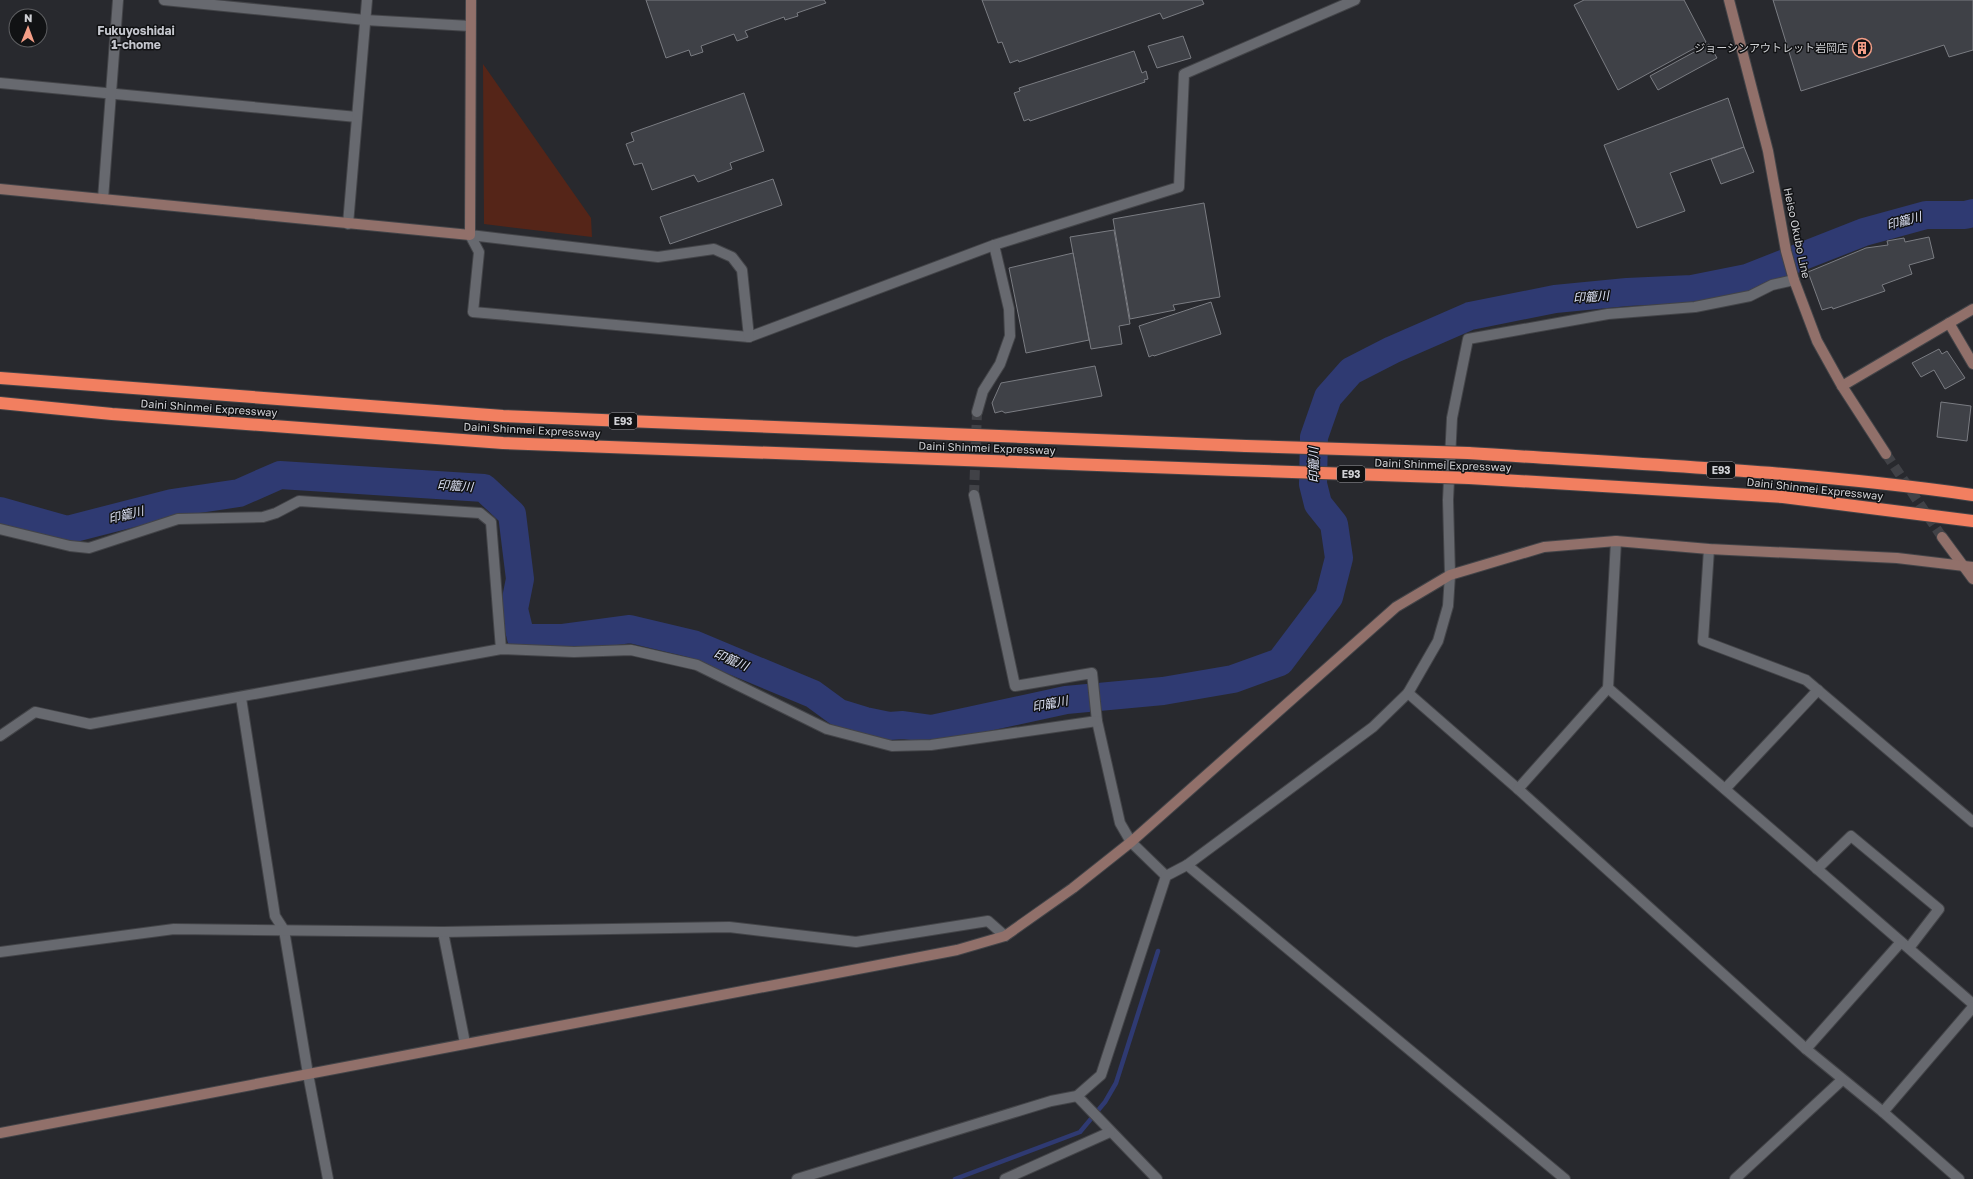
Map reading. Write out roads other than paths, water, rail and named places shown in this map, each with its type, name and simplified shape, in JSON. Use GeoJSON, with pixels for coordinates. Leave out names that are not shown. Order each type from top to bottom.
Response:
{"type":"FeatureCollection","features":[{"type":"Feature","properties":{"kind":"highway","name":"Daini Shinmei Expressway"},"geometry":{"type":"LineString","coordinates":[[0,378],[503,416],[1246,446],[1468,453],[1788,474],[1916,487],[1973,495]]}},
{"type":"Feature","properties":{"kind":"highway","name":"Daini Shinmei Expressway"},"geometry":{"type":"LineString","coordinates":[[0,403],[112,414],[502,443],[1469,478],[1783,497],[1973,521]]}},
{"type":"Feature","properties":{"kind":"street"},"geometry":{"type":"LineString","coordinates":[[103,198],[118,0]]}},
{"type":"Feature","properties":{"kind":"street"},"geometry":{"type":"LineString","coordinates":[[164,0],[365,20],[470,26]]}},
{"type":"Feature","properties":{"kind":"street"},"geometry":{"type":"LineString","coordinates":[[348,224],[367,0]]}},
{"type":"Feature","properties":{"kind":"street"},"geometry":{"type":"LineString","coordinates":[[471,0],[470,235],[479,252],[473,312],[749,337],[994,245],[1178,187],[1184,74],[1354,0]]}},
{"type":"Feature","properties":{"kind":"street","name":"Heiso Okubo Line"},"geometry":{"type":"LineString","coordinates":[[1729,0],[1768,151],[1786,251],[1793,276],[1817,341],[1842,386],[1886,454]]}},
{"type":"Feature","properties":{"kind":"street"},"geometry":{"type":"LineString","coordinates":[[0,83],[357,117]]}},
{"type":"Feature","properties":{"kind":"street"},"geometry":{"type":"LineString","coordinates":[[0,189],[470,235],[658,257],[714,249],[732,257],[742,270],[749,337]]}},
{"type":"Feature","properties":{"kind":"street"},"geometry":{"type":"LineString","coordinates":[[977,412],[983,391],[1000,364],[1010,336],[1008,309],[994,245]]}},
{"type":"Feature","properties":{"kind":"street"},"geometry":{"type":"LineString","coordinates":[[797,1179],[1051,1100],[1077,1096],[1101,1075],[1166,876],[1187,865],[1373,727],[1408,693],[1438,641],[1448,606],[1450,575],[1448,500],[1452,418],[1468,339],[1608,314],[1695,307],[1750,296],[1793,276]]}},
{"type":"Feature","properties":{"kind":"street"},"geometry":{"type":"LineString","coordinates":[[1842,386],[1973,309]]}},
{"type":"Feature","properties":{"kind":"street"},"geometry":{"type":"LineString","coordinates":[[1949,323],[1973,364]]}},
{"type":"Feature","properties":{"kind":"street"},"geometry":{"type":"LineString","coordinates":[[974,495],[1015,686],[1092,673],[1097,721],[1120,823],[1131,842],[1166,876]]}},
{"type":"Feature","properties":{"kind":"street"},"geometry":{"type":"LineString","coordinates":[[0,529],[70,546],[89,548],[178,519],[263,517],[276,513],[299,501],[480,513],[491,522],[501,649]]}},
{"type":"Feature","properties":{"kind":"street"},"geometry":{"type":"LineString","coordinates":[[1942,537],[1969,567],[1973,579]]}},
{"type":"Feature","properties":{"kind":"street"},"geometry":{"type":"LineString","coordinates":[[1518,789],[1608,688],[1616,541]]}},
{"type":"Feature","properties":{"kind":"street"},"geometry":{"type":"LineString","coordinates":[[0,1133],[957,950],[1005,936],[1073,888],[1131,842],[1396,607],[1450,575],[1544,547],[1616,541],[1710,549],[1897,558],[1969,567]]}},
{"type":"Feature","properties":{"kind":"street"},"geometry":{"type":"LineString","coordinates":[[1710,549],[1703,641],[1806,680],[1973,822]]}},
{"type":"Feature","properties":{"kind":"street"},"geometry":{"type":"LineString","coordinates":[[0,736],[34,712],[90,724],[241,698],[501,649],[574,652],[631,650],[697,665],[827,729],[892,746],[931,745],[1097,721]]}},
{"type":"Feature","properties":{"kind":"street"},"geometry":{"type":"LineString","coordinates":[[1608,688],[1905,945],[1973,1006],[1883,1112]]}},
{"type":"Feature","properties":{"kind":"street"},"geometry":{"type":"LineString","coordinates":[[1725,789],[1818,690]]}},
{"type":"Feature","properties":{"kind":"street"},"geometry":{"type":"LineString","coordinates":[[1408,693],[1518,789],[1806,1049],[1883,1112],[1958,1179]]}},
{"type":"Feature","properties":{"kind":"street"},"geometry":{"type":"LineString","coordinates":[[241,698],[275,916],[284,930],[308,1074],[328,1179]]}},
{"type":"Feature","properties":{"kind":"street"},"geometry":{"type":"LineString","coordinates":[[1806,1049],[1939,909],[1851,836],[1817,869]]}},
{"type":"Feature","properties":{"kind":"street"},"geometry":{"type":"LineString","coordinates":[[1187,865],[1565,1179]]}},
{"type":"Feature","properties":{"kind":"street"},"geometry":{"type":"LineString","coordinates":[[0,952],[174,930],[443,932],[728,927],[856,942],[988,921],[1005,936]]}},
{"type":"Feature","properties":{"kind":"street"},"geometry":{"type":"LineString","coordinates":[[443,932],[465,1043]]}},
{"type":"Feature","properties":{"kind":"street"},"geometry":{"type":"LineString","coordinates":[[1735,1179],[1842,1080]]}},
{"type":"Feature","properties":{"kind":"street"},"geometry":{"type":"LineString","coordinates":[[1077,1096],[1110,1132],[1157,1179]]}},
{"type":"Feature","properties":{"kind":"street"},"geometry":{"type":"LineString","coordinates":[[1006,1179],[1110,1132]]}},
{"type":"Feature","properties":{"kind":"waterway","name":"印籠川"},"geometry":{"type":"LineString","coordinates":[[0,511],[67,530],[172,503],[239,493],[280,475],[484,488],[512,514],[520,579],[514,609],[521,638],[563,638],[630,629],[693,644],[813,694],[839,713],[865,721],[889,726],[903,725],[932,729],[1066,700],[1163,691],[1233,679],[1280,662],[1329,597],[1339,558],[1334,524],[1318,504],[1313,484],[1314,437],[1328,397],[1351,371],[1392,350],[1470,316],[1555,299],[1627,292],[1692,289],[1747,278],[1864,232],[1926,215],[1965,215],[1973,213]]}},
{"type":"Feature","properties":{"kind":"waterway"},"geometry":{"type":"LineString","coordinates":[[955,1179],[1080,1132],[1105,1102],[1116,1083],[1158,951]]}},
{"type":"Feature","properties":{"kind":"tunnel"},"geometry":{"type":"LineString","coordinates":[[974,495],[977,412]]}},
{"type":"Feature","properties":{"kind":"tunnel"},"geometry":{"type":"LineString","coordinates":[[1886,454],[1942,537]]}},
{"type":"Feature","properties":{"kind":"place","name":"ジョーシンアウトレット岩岡店"},"geometry":{"type":"Point","coordinates":[1862,48]}},
{"type":"Feature","properties":{"kind":"district","name":"Fukuyoshidai 1-chome"},"geometry":{"type":"Point","coordinates":[136,38]}}]}
